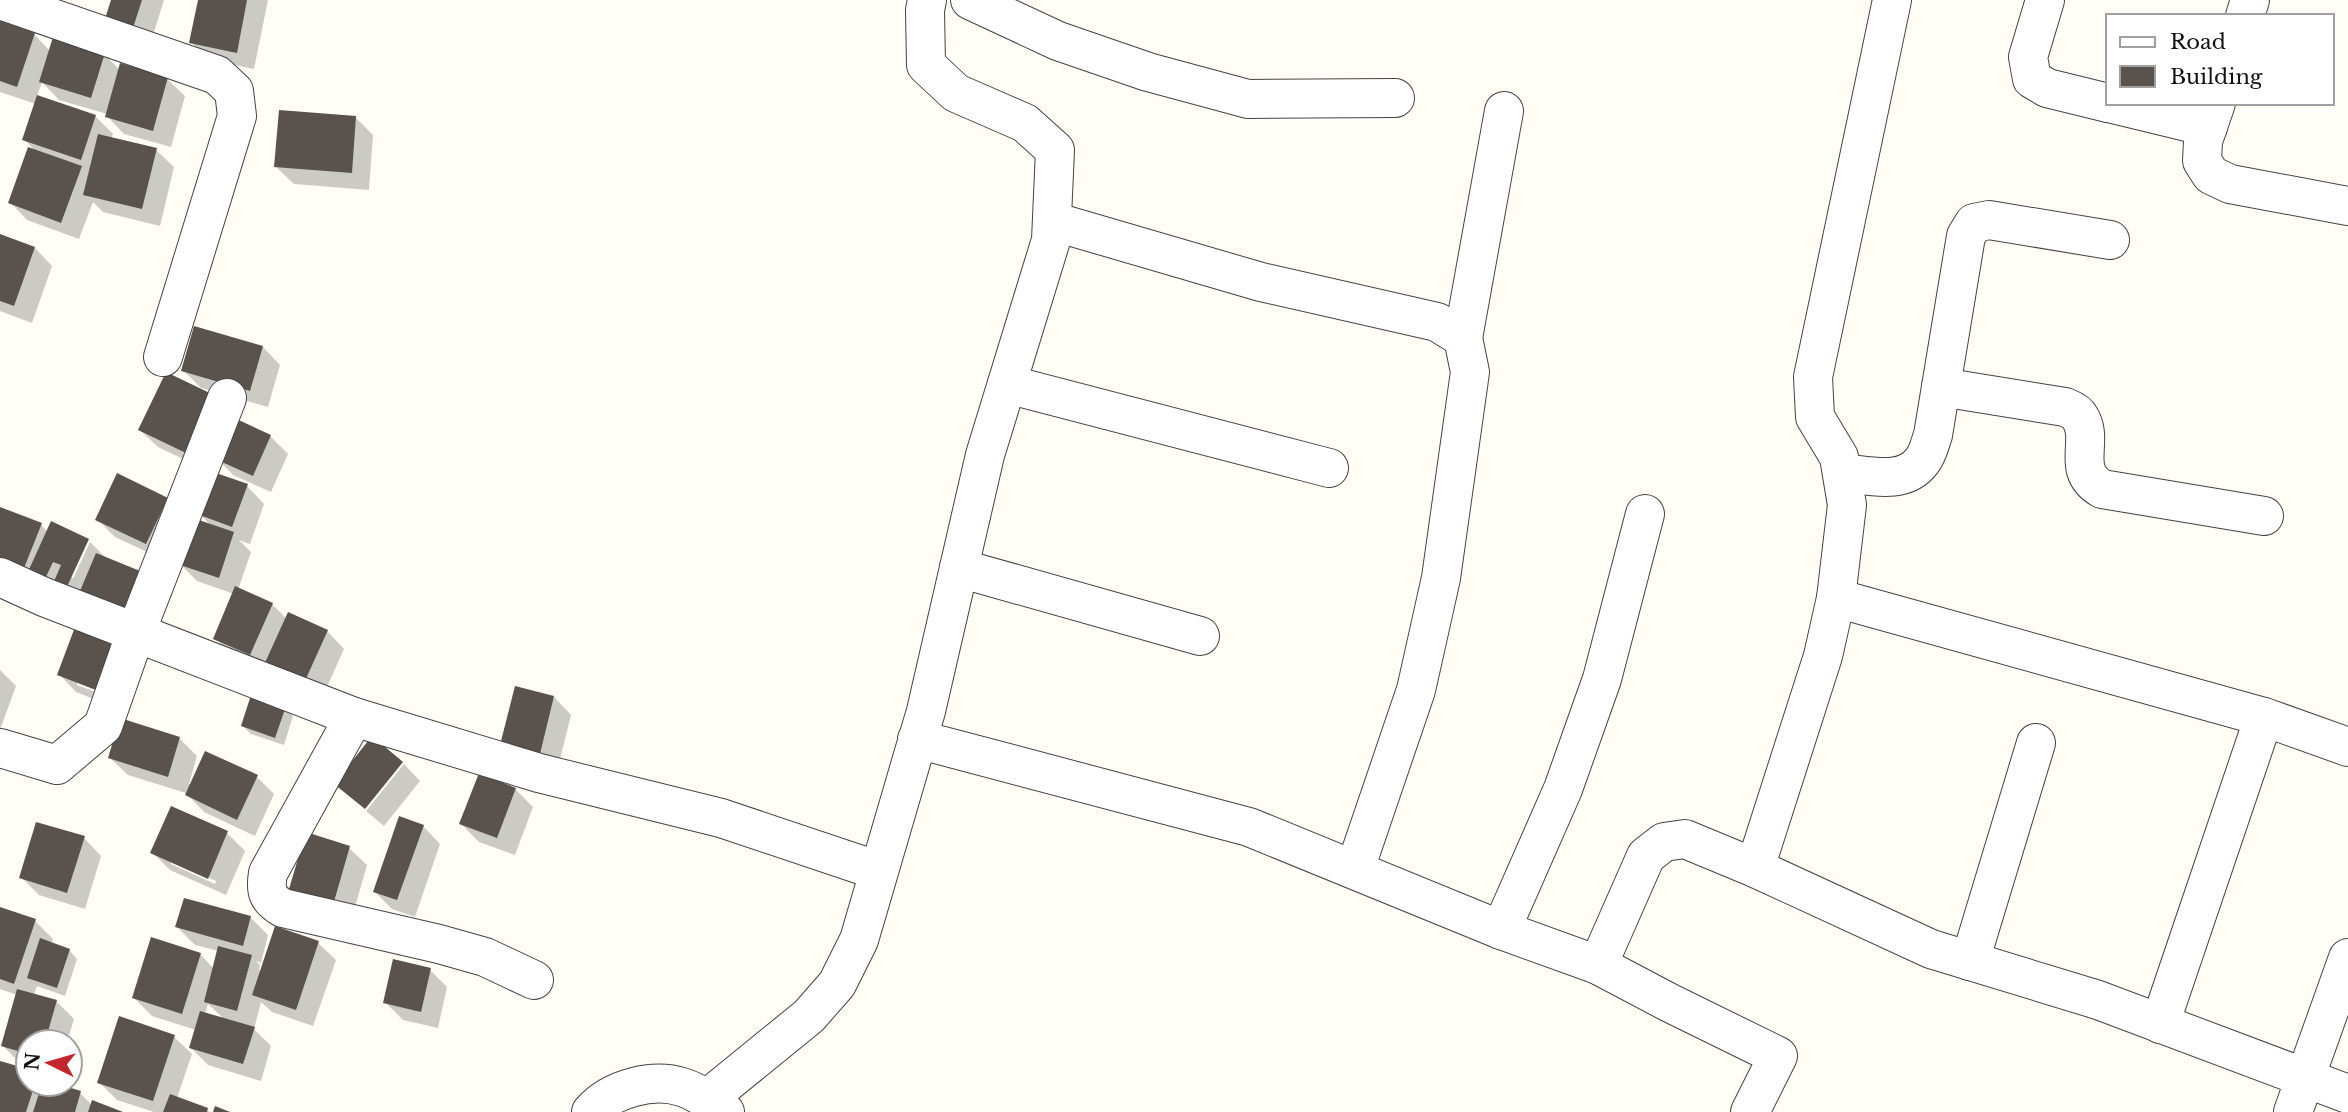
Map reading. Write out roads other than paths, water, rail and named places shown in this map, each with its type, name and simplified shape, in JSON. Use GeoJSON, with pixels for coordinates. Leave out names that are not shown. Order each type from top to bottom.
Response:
{"type":"FeatureCollection","features":[{"type":"Feature","properties":{"kind":"street"},"geometry":{"type":"LineString","coordinates":[[0,0],[217,75],[234,91],[237,116],[163,358]]}},
{"type":"Feature","properties":{"kind":"street"},"geometry":{"type":"LineString","coordinates":[[592,1112],[621,1091],[649,1084],[681,1087],[716,1106],[809,1016],[837,984],[859,940],[917,739],[985,456],[1051,240],[1055,150],[1026,123],[956,93],[926,65],[927,0]]}},
{"type":"Feature","properties":{"kind":"street"},"geometry":{"type":"LineString","coordinates":[[970,0],[1058,41],[1148,72],[1248,99],[1395,99]]}},
{"type":"Feature","properties":{"kind":"street"},"geometry":{"type":"LineString","coordinates":[[1755,867],[1823,656],[1836,598],[1847,505],[1839,457],[1815,416],[1813,377],[1892,0]]}},
{"type":"Feature","properties":{"kind":"street"},"geometry":{"type":"LineString","coordinates":[[2045,0],[2028,57],[2032,79],[2047,88],[2106,102]]}},
{"type":"Feature","properties":{"kind":"street"},"geometry":{"type":"LineString","coordinates":[[2126,105],[2212,115],[2203,141],[2202,160],[2211,175],[2230,184],[2348,206]]}},
{"type":"Feature","properties":{"kind":"street"},"geometry":{"type":"LineString","coordinates":[[1355,869],[1416,690],[1441,578],[1470,372],[1463,338],[1504,111]]}},
{"type":"Feature","properties":{"kind":"street"},"geometry":{"type":"LineString","coordinates":[[1842,473],[1891,478],[1912,472],[1924,459],[1933,435],[1966,236],[1974,223],[1989,220],[2110,240]]}},
{"type":"Feature","properties":{"kind":"street"},"geometry":{"type":"LineString","coordinates":[[1052,221],[1261,282],[1437,322],[1463,338]]}},
{"type":"Feature","properties":{"kind":"street"},"geometry":{"type":"LineString","coordinates":[[1007,384],[1329,468]]}},
{"type":"Feature","properties":{"kind":"street"},"geometry":{"type":"LineString","coordinates":[[1941,387],[2065,407],[2079,414],[2084,427],[2084,468],[2091,482],[2102,489],[2264,516]]}},
{"type":"Feature","properties":{"kind":"street"},"geometry":{"type":"LineString","coordinates":[[0,748],[57,765],[103,726],[136,632],[227,398]]}},
{"type":"Feature","properties":{"kind":"street"},"geometry":{"type":"LineString","coordinates":[[1502,930],[1563,789],[1602,679],[1645,514]]}},
{"type":"Feature","properties":{"kind":"street"},"geometry":{"type":"LineString","coordinates":[[959,568],[1200,636]]}},
{"type":"Feature","properties":{"kind":"street"},"geometry":{"type":"LineString","coordinates":[[0,577],[354,717],[539,772],[721,818],[879,871]]}},
{"type":"Feature","properties":{"kind":"street"},"geometry":{"type":"LineString","coordinates":[[1836,598],[2264,717],[2348,747]]}},
{"type":"Feature","properties":{"kind":"street"},"geometry":{"type":"LineString","coordinates":[[354,717],[268,873],[265,889],[271,901],[283,908],[485,957],[534,980]]}},
{"type":"Feature","properties":{"kind":"street"},"geometry":{"type":"LineString","coordinates":[[2160,1024],[2264,717]]}},
{"type":"Feature","properties":{"kind":"street"},"geometry":{"type":"LineString","coordinates":[[917,739],[1249,827],[1502,930],[1598,965],[1779,1056],[1750,1112]]}},
{"type":"Feature","properties":{"kind":"street"},"geometry":{"type":"LineString","coordinates":[[1970,961],[2036,743]]}},
{"type":"Feature","properties":{"kind":"street"},"geometry":{"type":"LineString","coordinates":[[1598,965],[1646,856],[1664,842],[1685,839],[1755,867],[1931,949],[2098,1000],[2160,1024],[2299,1095],[2348,1094]]}},
{"type":"Feature","properties":{"kind":"street"},"geometry":{"type":"LineString","coordinates":[[2299,1095],[2348,958]]}}]}
